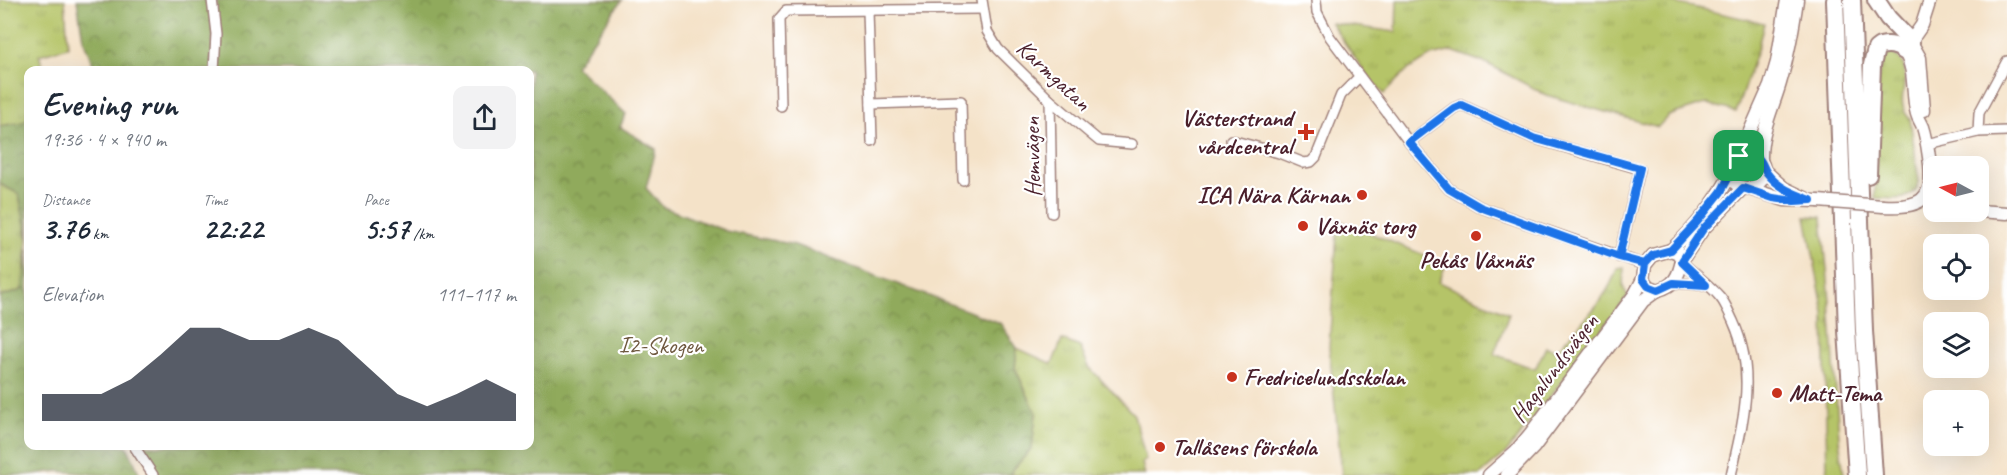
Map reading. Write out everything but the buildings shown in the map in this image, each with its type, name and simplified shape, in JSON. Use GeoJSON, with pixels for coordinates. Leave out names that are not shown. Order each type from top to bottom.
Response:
{"type":"FeatureCollection","features":[{"type":"Feature","properties":{"kind":"highway"},"geometry":{"type":"LineString","coordinates":[[1835,0],[1847,331],[1857,475]]}},
{"type":"Feature","properties":{"kind":"highway"},"geometry":{"type":"LineString","coordinates":[[1852,0],[1861,251],[1874,475]]}},
{"type":"Feature","properties":{"kind":"highway"},"geometry":{"type":"LineString","coordinates":[[1876,0],[1908,46]]}},
{"type":"Feature","properties":{"kind":"highway"},"geometry":{"type":"LineString","coordinates":[[1861,251],[1867,195],[1872,65],[1876,49],[1880,46],[1908,46]]}},
{"type":"Feature","properties":{"kind":"street"},"geometry":{"type":"LineString","coordinates":[[212,0],[216,34],[214,66]]}},
{"type":"Feature","properties":{"kind":"street"},"geometry":{"type":"LineString","coordinates":[[1316,0],[1317,12],[1330,37],[1409,142],[1449,189],[1480,207],[1619,257],[1645,264]]}},
{"type":"Feature","properties":{"kind":"street"},"geometry":{"type":"LineString","coordinates":[[1787,0],[1777,62],[1770,86],[1739,156],[1732,164],[1730,175],[1721,192],[1671,250],[1653,255],[1645,264],[1643,279],[1648,286],[1658,290],[1673,283],[1679,275],[1682,262],[1703,229],[1745,188],[1760,183],[1761,138],[1780,82],[1797,0]]}},
{"type":"Feature","properties":{"kind":"street"},"geometry":{"type":"LineString","coordinates":[[1928,156],[1923,126],[1925,114],[1920,58],[1908,46],[1922,25],[1930,0]]}},
{"type":"Feature","properties":{"kind":"street"},"geometry":{"type":"LineString","coordinates":[[781,105],[779,19],[786,11],[868,11],[983,5]]}},
{"type":"Feature","properties":{"kind":"street","name":"Karmgatan"},"geometry":{"type":"LineString","coordinates":[[983,5],[987,31],[998,49],[1050,100],[1099,141],[1132,144]]}},
{"type":"Feature","properties":{"kind":"street"},"geometry":{"type":"LineString","coordinates":[[868,11],[872,141]]}},
{"type":"Feature","properties":{"kind":"street"},"geometry":{"type":"LineString","coordinates":[[1978,132],[1979,113],[2007,61]]}},
{"type":"Feature","properties":{"kind":"street"},"geometry":{"type":"LineString","coordinates":[[1231,140],[1279,153],[1304,163],[1311,162],[1316,157],[1341,95],[1359,77]]}},
{"type":"Feature","properties":{"kind":"street","name":"Hemvägen"},"geometry":{"type":"LineString","coordinates":[[1050,100],[1053,213]]}},
{"type":"Feature","properties":{"kind":"street"},"geometry":{"type":"LineString","coordinates":[[871,104],[961,101],[963,180]]}},
{"type":"Feature","properties":{"kind":"street"},"geometry":{"type":"LineString","coordinates":[[1409,142],[1461,105],[1533,138],[1640,168],[1619,257]]}},
{"type":"Feature","properties":{"kind":"street"},"geometry":{"type":"LineString","coordinates":[[1927,144],[1978,132],[2007,131]]}},
{"type":"Feature","properties":{"kind":"street"},"geometry":{"type":"LineString","coordinates":[[1739,156],[1753,155],[1773,179],[1784,188],[1811,200]]}},
{"type":"Feature","properties":{"kind":"street"},"geometry":{"type":"LineString","coordinates":[[1730,175],[1735,183],[1745,188],[1773,198],[1794,201],[1811,200],[1883,206],[1914,205],[1923,200]]}},
{"type":"Feature","properties":{"kind":"street"},"geometry":{"type":"LineString","coordinates":[[1989,212],[2007,213]]}},
{"type":"Feature","properties":{"kind":"street"},"geometry":{"type":"LineString","coordinates":[[1671,250],[1678,253],[1682,262],[1724,302],[1741,339],[1745,355],[1746,379],[1744,416],[1731,475]]}},
{"type":"Feature","properties":{"kind":"street","name":"Hagalundsvägen"},"geometry":{"type":"LineString","coordinates":[[1489,475],[1516,451],[1530,434],[1635,294],[1643,279]]}},
{"type":"Feature","properties":{"kind":"street"},"geometry":{"type":"LineString","coordinates":[[1673,283],[1706,285]]}},
{"type":"Feature","properties":{"kind":"street","name":"Hagalundsvägen"},"geometry":{"type":"LineString","coordinates":[[1507,475],[1534,447],[1643,301],[1658,290]]}},
{"type":"Feature","properties":{"kind":"street"},"geometry":{"type":"LineString","coordinates":[[137,450],[153,475]]}},
{"type":"Feature","properties":{"kind":"green space"},"geometry":{"type":"Polygon","coordinates":[[[0,0],[65,0],[68,47],[39,55],[43,66],[24,66],[24,122],[0,126],[0,0]]]}},
{"type":"Feature","properties":{"kind":"green space"},"geometry":{"type":"Polygon","coordinates":[[[77,0],[209,0],[213,35],[212,66],[93,66],[83,39],[77,0]]]}},
{"type":"Feature","properties":{"kind":"green space","name":"I2-Skogen"},"geometry":{"type":"Polygon","coordinates":[[[216,0],[622,0],[575,66],[626,114],[620,127],[656,149],[646,188],[663,207],[726,231],[795,245],[1000,323],[1017,348],[1015,368],[1036,413],[1032,448],[1010,473],[1012,475],[159,475],[143,450],[534,450],[534,66],[217,66],[216,0]]]}},
{"type":"Feature","properties":{"kind":"green space"},"geometry":{"type":"Polygon","coordinates":[[[1397,0],[1661,0],[1764,23],[1736,112],[1708,104],[1701,105],[1668,116],[1658,127],[1546,95],[1488,64],[1452,51],[1431,56],[1406,71],[1384,94],[1364,71],[1331,23],[1396,32],[1397,0]]]}},
{"type":"Feature","properties":{"kind":"green space"},"geometry":{"type":"Polygon","coordinates":[[[1892,53],[1900,60],[1904,68],[1902,103],[1910,119],[1919,182],[1912,194],[1895,199],[1875,198],[1879,72],[1884,56],[1892,53]]]}},
{"type":"Feature","properties":{"kind":"green space"},"geometry":{"type":"Polygon","coordinates":[[[24,122],[24,219],[19,194],[0,184],[0,126],[24,122]]]}},
{"type":"Feature","properties":{"kind":"green space"},"geometry":{"type":"Polygon","coordinates":[[[0,184],[19,194],[24,219],[24,273],[22,290],[0,297],[0,184]]]}},
{"type":"Feature","properties":{"kind":"green space"},"geometry":{"type":"Polygon","coordinates":[[[1806,216],[1822,217],[1839,439],[1844,475],[1827,475],[1824,313],[1806,216]]]}},
{"type":"Feature","properties":{"kind":"green space"},"geometry":{"type":"Polygon","coordinates":[[[1338,220],[1446,264],[1439,282],[1509,314],[1494,354],[1535,369],[1546,347],[1557,350],[1592,312],[1607,291],[1617,268],[1624,267],[1623,287],[1628,296],[1507,452],[1480,475],[1342,475],[1329,347],[1338,220]]]}},
{"type":"Feature","properties":{"kind":"green space"},"geometry":{"type":"Polygon","coordinates":[[[24,276],[24,450],[129,450],[140,475],[102,475],[58,471],[0,475],[0,297],[22,290],[24,276]]]}},
{"type":"Feature","properties":{"kind":"green space"},"geometry":{"type":"Polygon","coordinates":[[[1062,340],[1080,347],[1089,367],[1134,415],[1146,460],[1142,463],[1145,475],[1012,475],[1010,473],[1032,448],[1036,413],[1015,368],[1017,348],[1052,364],[1062,340]]]}},
{"type":"Feature","properties":{"kind":"place","name":"Västerstrand vårdcentral"},"geometry":{"type":"Point","coordinates":[1306,132]}},
{"type":"Feature","properties":{"kind":"place","name":"ICA Nära Kärnan"},"geometry":{"type":"Point","coordinates":[1362,195]}},
{"type":"Feature","properties":{"kind":"place","name":"Våxnäs torg"},"geometry":{"type":"Point","coordinates":[1303,226]}},
{"type":"Feature","properties":{"kind":"place","name":"Pekås Våxnäs"},"geometry":{"type":"Point","coordinates":[1476,236]}},
{"type":"Feature","properties":{"kind":"place","name":"Fredricelundsskolan"},"geometry":{"type":"Point","coordinates":[1232,377]}},
{"type":"Feature","properties":{"kind":"place","name":"Matt-Tema"},"geometry":{"type":"Point","coordinates":[1777,393]}},
{"type":"Feature","properties":{"kind":"place","name":"Tallåsens förskola"},"geometry":{"type":"Point","coordinates":[1160,447]}},
{"type":"Feature","properties":{"kind":"route"},"geometry":{"type":"LineString","coordinates":[[1739,156],[1732,164],[1730,175],[1721,192],[1682,240],[1671,250],[1653,255],[1645,264],[1619,257],[1480,207],[1449,189],[1409,142],[1461,105],[1533,138],[1640,168],[1619,257],[1631,261],[1645,264],[1643,279],[1648,286],[1658,290],[1673,283],[1706,285],[1682,261],[1689,247],[1703,229],[1729,199],[1743,188],[1773,198],[1794,201],[1811,200],[1790,192],[1778,184],[1767,174],[1757,157],[1748,154],[1739,156]]}}]}
